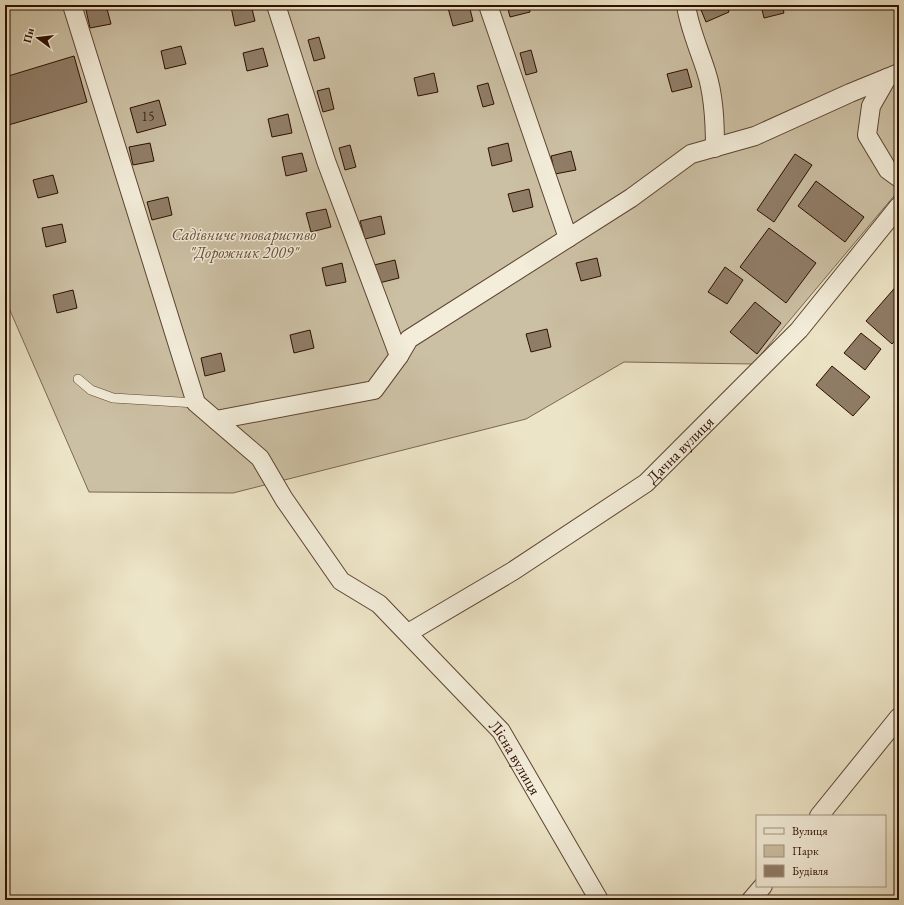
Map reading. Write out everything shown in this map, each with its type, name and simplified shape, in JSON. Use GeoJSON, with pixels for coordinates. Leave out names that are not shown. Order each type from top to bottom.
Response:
{"type":"FeatureCollection","features":[{"type":"Feature","properties":{"kind":"street"},"geometry":{"type":"LineString","coordinates":[[72,5],[196,403]]}},
{"type":"Feature","properties":{"kind":"street"},"geometry":{"type":"LineString","coordinates":[[276,5],[326,161],[399,356]]}},
{"type":"Feature","properties":{"kind":"street"},"geometry":{"type":"LineString","coordinates":[[488,5],[568,238]]}},
{"type":"Feature","properties":{"kind":"street"},"geometry":{"type":"LineString","coordinates":[[686,5],[706,72],[715,115],[715,148]]}},
{"type":"Feature","properties":{"kind":"street"},"geometry":{"type":"LineString","coordinates":[[216,420],[374,390],[399,356],[409,339],[631,198],[691,154],[755,136],[850,93],[893,76]]}},
{"type":"Feature","properties":{"kind":"street"},"geometry":{"type":"LineString","coordinates":[[893,76],[871,106],[867,135],[888,170],[899,178]]}},
{"type":"Feature","properties":{"kind":"street","name":"Дачна вулиця"},"geometry":{"type":"LineString","coordinates":[[408,633],[513,571],[646,482],[798,330],[899,206]]}},
{"type":"Feature","properties":{"kind":"street","name":"Лісна вулиця"},"geometry":{"type":"LineString","coordinates":[[196,403],[260,458],[284,500],[341,581],[379,604],[501,731],[599,900]]}},
{"type":"Feature","properties":{"kind":"street"},"geometry":{"type":"LineString","coordinates":[[820,815],[899,717]]}},
{"type":"Feature","properties":{"kind":"street"},"geometry":{"type":"LineString","coordinates":[[751,900],[761,887]]}},
{"type":"Feature","properties":{"kind":"lane"},"geometry":{"type":"LineString","coordinates":[[78,379],[91,390],[113,398],[196,403]]}},
{"type":"Feature","properties":{"kind":"green space","name":"Садівниче товариство \"Дорожник 2009\""},"geometry":{"type":"Polygon","coordinates":[[[5,5],[899,5],[899,190],[753,364],[624,362],[526,419],[233,493],[89,492],[5,299],[5,5]]]}},
{"type":"Feature","properties":{"kind":"building"},"geometry":{"type":"Polygon","coordinates":[[[106,5],[111,24],[90,28],[86,10],[106,5]]]}},
{"type":"Feature","properties":{"kind":"building"},"geometry":{"type":"Polygon","coordinates":[[[251,5],[255,21],[235,26],[231,7],[251,5]]]}},
{"type":"Feature","properties":{"kind":"building"},"geometry":{"type":"Polygon","coordinates":[[[460,5],[469,5],[473,21],[453,26],[448,8],[460,5]]]}},
{"type":"Feature","properties":{"kind":"building"},"geometry":{"type":"Polygon","coordinates":[[[507,5],[529,5],[530,12],[510,17],[507,5]]]}},
{"type":"Feature","properties":{"kind":"building"},"geometry":{"type":"Polygon","coordinates":[[[699,5],[726,5],[729,12],[706,22],[699,5]]]}},
{"type":"Feature","properties":{"kind":"building"},"geometry":{"type":"Polygon","coordinates":[[[761,5],[782,5],[784,13],[764,18],[761,5]]]}},
{"type":"Feature","properties":{"kind":"building"},"geometry":{"type":"Polygon","coordinates":[[[319,37],[325,58],[314,61],[308,40],[319,37]]]}},
{"type":"Feature","properties":{"kind":"building"},"geometry":{"type":"Polygon","coordinates":[[[181,46],[186,64],[165,69],[161,51],[181,46]]]}},
{"type":"Feature","properties":{"kind":"building"},"geometry":{"type":"Polygon","coordinates":[[[263,48],[268,66],[247,71],[243,53],[263,48]]]}},
{"type":"Feature","properties":{"kind":"building"},"geometry":{"type":"Polygon","coordinates":[[[531,50],[537,72],[526,75],[520,53],[531,50]]]}},
{"type":"Feature","properties":{"kind":"building"},"geometry":{"type":"Polygon","coordinates":[[[74,56],[87,102],[5,126],[5,77],[74,56]]]}},
{"type":"Feature","properties":{"kind":"building"},"geometry":{"type":"Polygon","coordinates":[[[687,69],[692,87],[672,92],[667,74],[687,69]]]}},
{"type":"Feature","properties":{"kind":"building"},"geometry":{"type":"Polygon","coordinates":[[[434,73],[438,92],[418,96],[414,78],[434,73]]]}},
{"type":"Feature","properties":{"kind":"building"},"geometry":{"type":"Polygon","coordinates":[[[488,83],[494,104],[483,107],[477,86],[488,83]]]}},
{"type":"Feature","properties":{"kind":"building"},"geometry":{"type":"Polygon","coordinates":[[[329,88],[334,109],[323,112],[317,91],[329,88]]]}},
{"type":"Feature","properties":{"kind":"building"},"geometry":{"type":"Polygon","coordinates":[[[159,100],[166,125],[137,133],[130,108],[159,100]]]}},
{"type":"Feature","properties":{"kind":"building"},"geometry":{"type":"Polygon","coordinates":[[[288,114],[292,133],[272,137],[268,119],[288,114]]]}},
{"type":"Feature","properties":{"kind":"building"},"geometry":{"type":"Polygon","coordinates":[[[150,143],[154,161],[133,165],[129,147],[150,143]]]}},
{"type":"Feature","properties":{"kind":"building"},"geometry":{"type":"Polygon","coordinates":[[[508,143],[512,161],[492,166],[488,148],[508,143]]]}},
{"type":"Feature","properties":{"kind":"building"},"geometry":{"type":"Polygon","coordinates":[[[350,145],[356,167],[345,170],[339,148],[350,145]]]}},
{"type":"Feature","properties":{"kind":"building"},"geometry":{"type":"Polygon","coordinates":[[[571,151],[576,170],[555,174],[551,156],[571,151]]]}},
{"type":"Feature","properties":{"kind":"building"},"geometry":{"type":"Polygon","coordinates":[[[302,153],[307,171],[286,176],[282,157],[302,153]]]}},
{"type":"Feature","properties":{"kind":"building"},"geometry":{"type":"Polygon","coordinates":[[[795,154],[812,165],[774,222],[757,210],[795,154]]]}},
{"type":"Feature","properties":{"kind":"building"},"geometry":{"type":"Polygon","coordinates":[[[53,175],[58,193],[38,198],[33,180],[53,175]]]}},
{"type":"Feature","properties":{"kind":"building"},"geometry":{"type":"Polygon","coordinates":[[[816,181],[864,217],[845,242],[798,206],[816,181]]]}},
{"type":"Feature","properties":{"kind":"building"},"geometry":{"type":"Polygon","coordinates":[[[529,189],[533,207],[513,212],[508,194],[529,189]]]}},
{"type":"Feature","properties":{"kind":"building"},"geometry":{"type":"Polygon","coordinates":[[[168,197],[172,215],[152,220],[147,202],[168,197]]]}},
{"type":"Feature","properties":{"kind":"building"},"geometry":{"type":"Polygon","coordinates":[[[326,209],[331,227],[311,232],[306,213],[326,209]]]}},
{"type":"Feature","properties":{"kind":"building"},"geometry":{"type":"Polygon","coordinates":[[[381,216],[385,234],[365,239],[360,221],[381,216]]]}},
{"type":"Feature","properties":{"kind":"building"},"geometry":{"type":"Polygon","coordinates":[[[62,224],[66,242],[46,247],[42,228],[62,224]]]}},
{"type":"Feature","properties":{"kind":"building"},"geometry":{"type":"Polygon","coordinates":[[[769,228],[816,263],[786,303],[740,267],[769,228]]]}},
{"type":"Feature","properties":{"kind":"building"},"geometry":{"type":"Polygon","coordinates":[[[597,258],[601,276],[581,281],[576,263],[597,258]]]}},
{"type":"Feature","properties":{"kind":"building"},"geometry":{"type":"Polygon","coordinates":[[[395,260],[399,278],[379,283],[374,265],[395,260]]]}},
{"type":"Feature","properties":{"kind":"building"},"geometry":{"type":"Polygon","coordinates":[[[342,263],[346,282],[326,286],[322,268],[342,263]]]}},
{"type":"Feature","properties":{"kind":"building"},"geometry":{"type":"Polygon","coordinates":[[[725,267],[743,280],[727,304],[708,292],[725,267]]]}},
{"type":"Feature","properties":{"kind":"building"},"geometry":{"type":"Polygon","coordinates":[[[899,283],[899,336],[892,344],[866,321],[899,283]]]}},
{"type":"Feature","properties":{"kind":"building"},"geometry":{"type":"Polygon","coordinates":[[[73,290],[77,308],[57,313],[53,295],[73,290]]]}},
{"type":"Feature","properties":{"kind":"building"},"geometry":{"type":"Polygon","coordinates":[[[755,302],[781,323],[757,354],[730,332],[755,302]]]}},
{"type":"Feature","properties":{"kind":"building"},"geometry":{"type":"Polygon","coordinates":[[[547,329],[551,347],[531,352],[526,334],[547,329]]]}},
{"type":"Feature","properties":{"kind":"building"},"geometry":{"type":"Polygon","coordinates":[[[310,330],[314,348],[294,353],[290,335],[310,330]]]}},
{"type":"Feature","properties":{"kind":"building"},"geometry":{"type":"Polygon","coordinates":[[[861,333],[881,349],[865,370],[844,353],[861,333]]]}},
{"type":"Feature","properties":{"kind":"building"},"geometry":{"type":"Polygon","coordinates":[[[221,353],[225,371],[205,376],[201,358],[221,353]]]}},
{"type":"Feature","properties":{"kind":"building"},"geometry":{"type":"Polygon","coordinates":[[[832,366],[870,397],[853,416],[816,385],[832,366]]]}}]}
